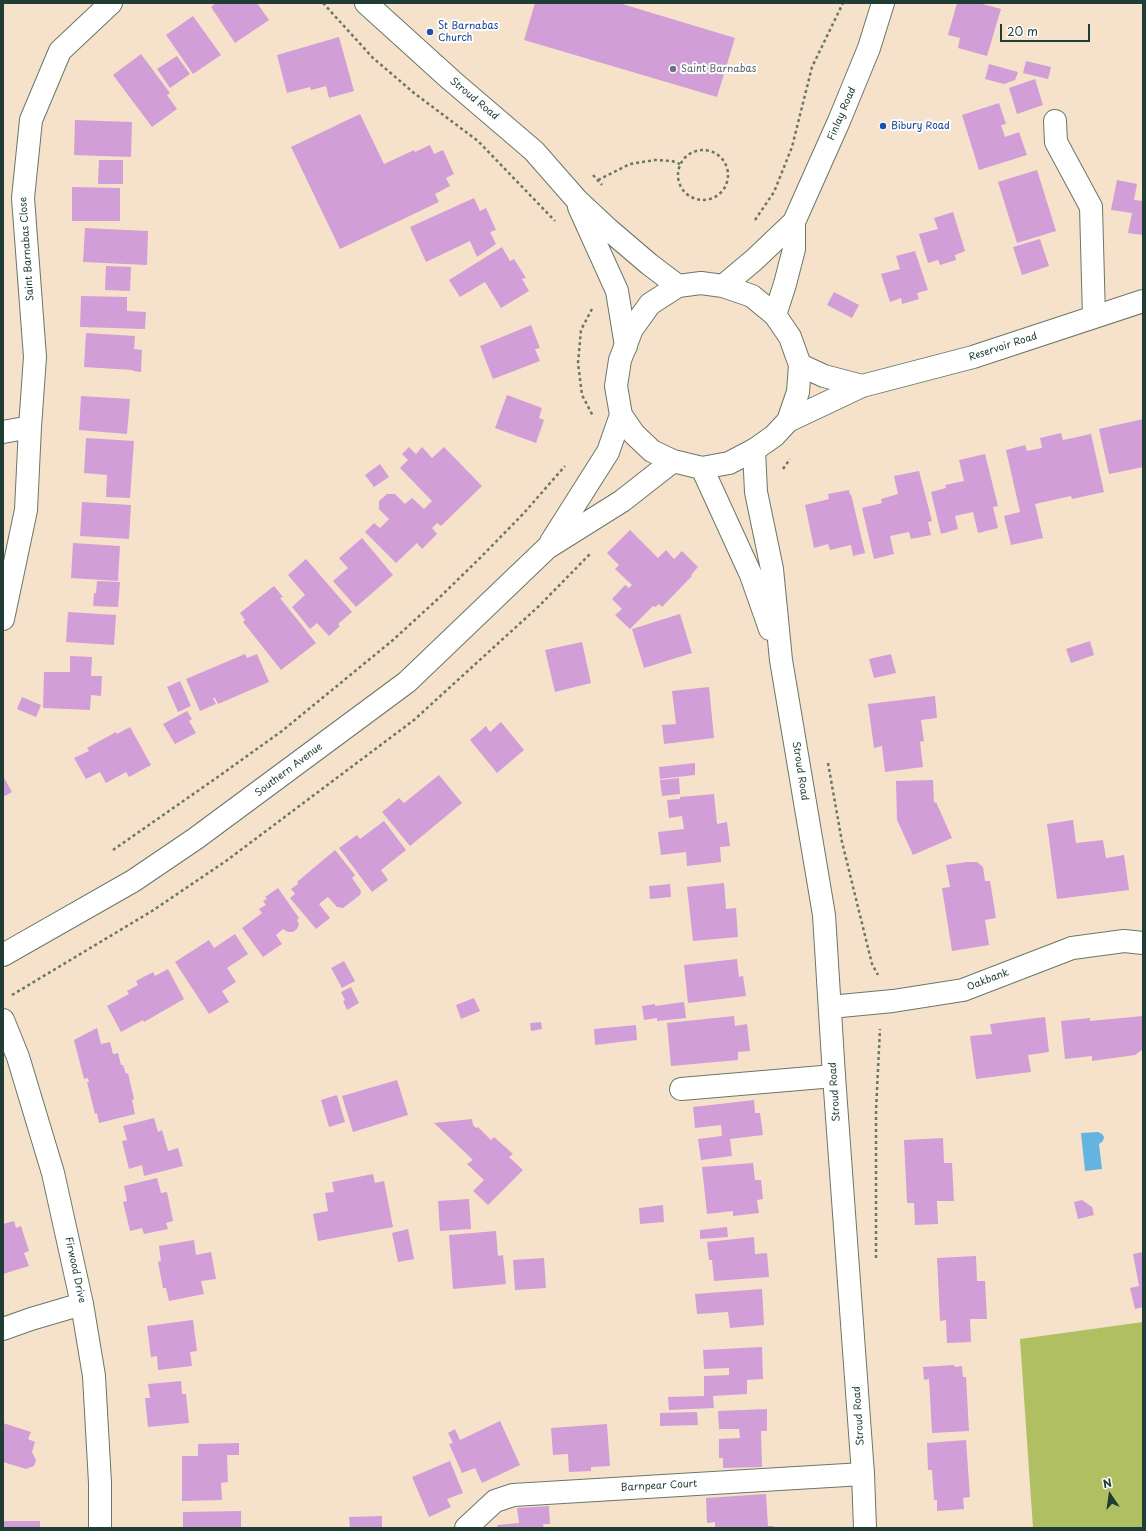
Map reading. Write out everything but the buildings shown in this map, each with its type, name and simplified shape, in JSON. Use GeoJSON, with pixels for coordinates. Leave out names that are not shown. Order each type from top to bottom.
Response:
{"type":"FeatureCollection","features":[{"type":"Feature","properties":{"kind":"main road","name":"Saint Barnabas Close"},"geometry":{"type":"LineString","coordinates":[[3,619],[26,510],[35,357],[23,198],[31,120],[60,51],[111,3]]}},
{"type":"Feature","properties":{"kind":"main road","name":"Stroud Road"},"geometry":{"type":"LineString","coordinates":[[366,3],[445,75],[534,151],[577,200],[634,252],[678,286]]}},
{"type":"Feature","properties":{"kind":"main road","name":"Finlay Road"},"geometry":{"type":"LineString","coordinates":[[724,286],[794,222],[840,121],[869,48],[883,3]]}},
{"type":"Feature","properties":{"kind":"main road"},"geometry":{"type":"LineString","coordinates":[[1055,121],[1056,142],[1091,206],[1094,318]]}},
{"type":"Feature","properties":{"kind":"main road","name":"Stroud Road"},"geometry":{"type":"LineString","coordinates":[[577,200],[593,240],[609,271],[617,291],[626,346]]}},
{"type":"Feature","properties":{"kind":"main road","name":"Finlay Road"},"geometry":{"type":"LineString","coordinates":[[775,315],[794,249],[794,222]]}},
{"type":"Feature","properties":{"kind":"main road"},"geometry":{"type":"LineString","coordinates":[[701,283],[724,286],[752,296],[775,315],[790,337],[800,365],[798,392],[788,420],[774,436],[754,450],[729,463],[702,468],[673,461],[652,451],[634,434],[621,415],[616,386],[620,360],[632,329],[650,304],[678,286],[701,283]]}},
{"type":"Feature","properties":{"kind":"main road","name":"Reservoir Road"},"geometry":{"type":"LineString","coordinates":[[788,420],[862,386],[973,357],[1143,301]]}},
{"type":"Feature","properties":{"kind":"main road","name":"Reservoir Road"},"geometry":{"type":"LineString","coordinates":[[800,365],[824,376],[862,386]]}},
{"type":"Feature","properties":{"kind":"main road"},"geometry":{"type":"LineString","coordinates":[[547,548],[608,452],[621,415]]}},
{"type":"Feature","properties":{"kind":"main road"},"geometry":{"type":"LineString","coordinates":[[3,432],[30,427]]}},
{"type":"Feature","properties":{"kind":"main road"},"geometry":{"type":"LineString","coordinates":[[754,450],[756,492],[772,569],[781,660]]}},
{"type":"Feature","properties":{"kind":"main road"},"geometry":{"type":"LineString","coordinates":[[547,548],[622,501],[673,461]]}},
{"type":"Feature","properties":{"kind":"main road"},"geometry":{"type":"LineString","coordinates":[[702,468],[751,575],[781,660]]}},
{"type":"Feature","properties":{"kind":"main road","name":"Southern Avenue"},"geometry":{"type":"LineString","coordinates":[[3,956],[133,881],[189,843],[407,682],[547,548]]}},
{"type":"Feature","properties":{"kind":"main road","name":"Stroud Road"},"geometry":{"type":"LineString","coordinates":[[781,660],[824,915],[834,1076],[863,1474],[865,1528]]}},
{"type":"Feature","properties":{"kind":"main road","name":"Oakbank"},"geometry":{"type":"LineString","coordinates":[[830,1007],[894,1001],[963,990],[1072,948],[1124,941],[1143,943]]}},
{"type":"Feature","properties":{"kind":"main road","name":"Firwood Drive"},"geometry":{"type":"LineString","coordinates":[[3,1020],[18,1057],[53,1173],[82,1304],[94,1376],[100,1483],[100,1528]]}},
{"type":"Feature","properties":{"kind":"main road"},"geometry":{"type":"LineString","coordinates":[[681,1089],[834,1076]]}},
{"type":"Feature","properties":{"kind":"main road"},"geometry":{"type":"LineString","coordinates":[[3,1330],[31,1319],[82,1304]]}},
{"type":"Feature","properties":{"kind":"main road","name":"Barnpear Court"},"geometry":{"type":"LineString","coordinates":[[466,1528],[495,1501],[513,1495],[863,1474]]}},
{"type":"Feature","properties":{"kind":"path"},"geometry":{"type":"LineString","coordinates":[[323,3],[373,58],[414,93],[478,141],[556,223]]}},
{"type":"Feature","properties":{"kind":"path"},"geometry":{"type":"LineString","coordinates":[[751,226],[774,192],[792,147],[812,67],[843,3]]}},
{"type":"Feature","properties":{"kind":"path"},"geometry":{"type":"LineString","coordinates":[[710,150],[717,153],[724,159],[729,175],[727,183],[717,196],[701,200],[693,198],[681,187],[678,172],[680,164],[685,157],[692,152],[710,150]]}},
{"type":"Feature","properties":{"kind":"path"},"geometry":{"type":"LineString","coordinates":[[598,180],[630,164],[655,160],[672,161],[680,164]]}},
{"type":"Feature","properties":{"kind":"path"},"geometry":{"type":"LineString","coordinates":[[593,175],[603,186]]}},
{"type":"Feature","properties":{"kind":"path"},"geometry":{"type":"LineString","coordinates":[[593,308],[581,330],[578,363],[582,395],[594,418]]}},
{"type":"Feature","properties":{"kind":"path"},"geometry":{"type":"LineString","coordinates":[[782,470],[794,454]]}},
{"type":"Feature","properties":{"kind":"path"},"geometry":{"type":"LineString","coordinates":[[113,850],[282,731],[393,640],[480,558],[566,466]]}},
{"type":"Feature","properties":{"kind":"path"},"geometry":{"type":"LineString","coordinates":[[827,760],[842,842],[872,964],[881,979],[895,985],[891,1017],[880,1024],[876,1110],[876,1261]]}},
{"type":"Feature","properties":{"kind":"green space"},"geometry":{"type":"Polygon","coordinates":[[[1143,1322],[1143,1528],[1033,1528],[1020,1339],[1143,1322]]]}},
{"type":"Feature","properties":{"kind":"water"},"geometry":{"type":"Polygon","coordinates":[[[1098,1132],[1104,1137],[1103,1141],[1099,1144],[1102,1169],[1085,1171],[1081,1133],[1098,1132]]]}},
{"type":"Feature","properties":{"kind":"place","name":"St Barnabas Church"},"geometry":{"type":"Point","coordinates":[430,32]}},
{"type":"Feature","properties":{"kind":"place","name":"Saint Barnabas"},"geometry":{"type":"Point","coordinates":[673,69]}},
{"type":"Feature","properties":{"kind":"place","name":"Bibury Road"},"geometry":{"type":"Point","coordinates":[883,126]}}]}
